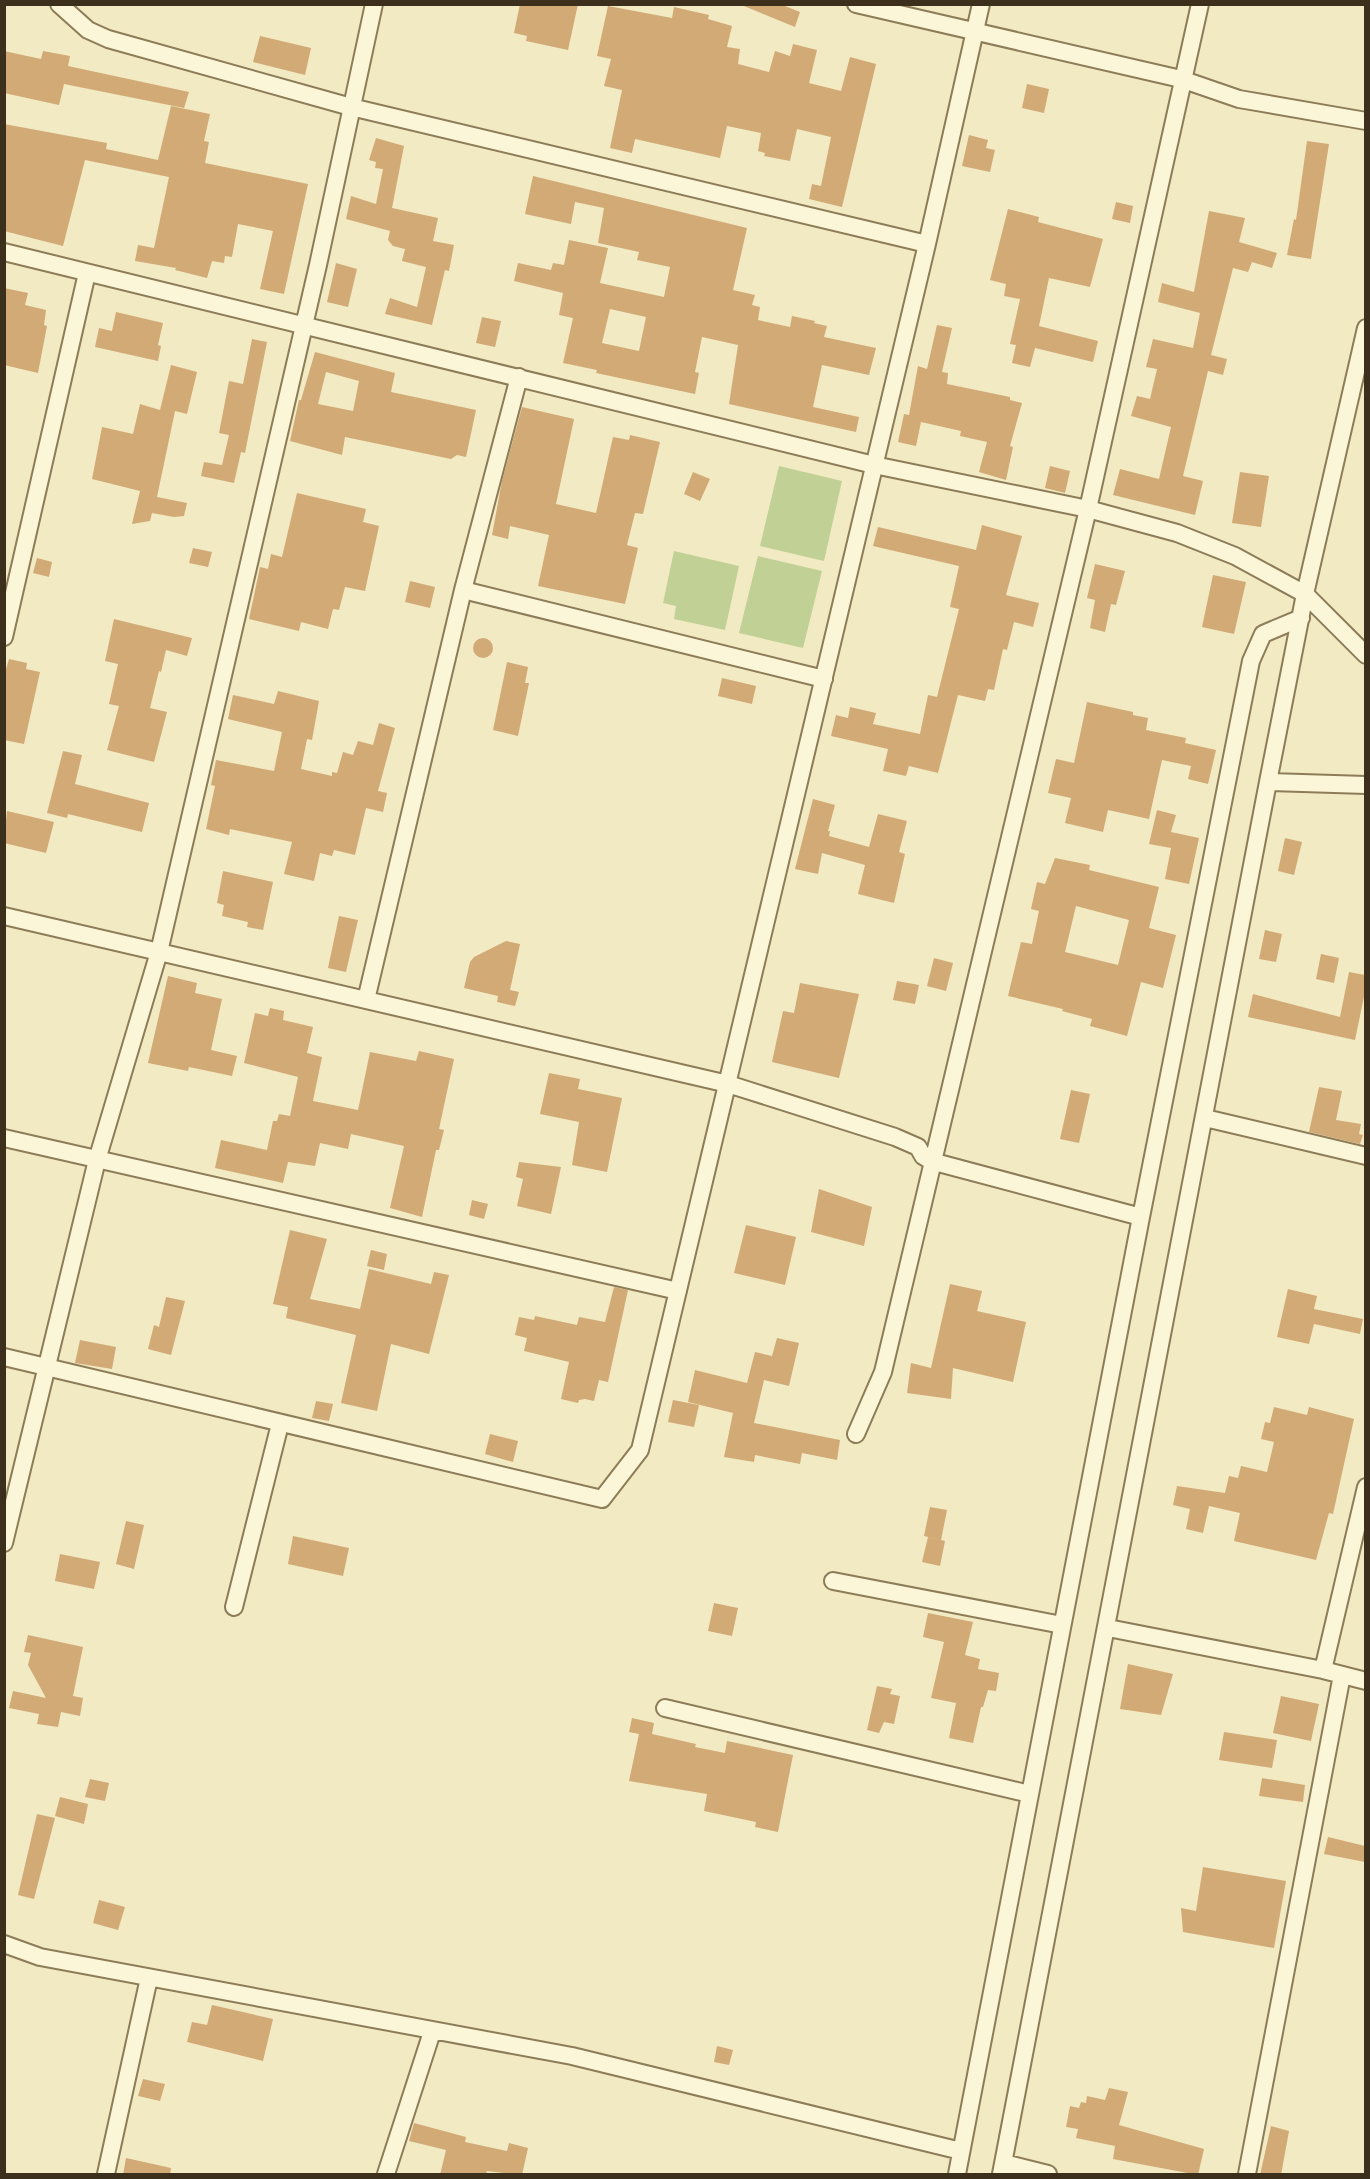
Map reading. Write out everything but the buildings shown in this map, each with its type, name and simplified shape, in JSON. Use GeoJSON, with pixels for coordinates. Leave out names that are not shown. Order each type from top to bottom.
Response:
{"type":"FeatureCollection","features":[{"type":"Feature","properties":{"kind":"street"},"geometry":{"type":"LineString","coordinates":[[59,4],[88,30],[108,39],[351,107],[927,244]]}},
{"type":"Feature","properties":{"kind":"street"},"geometry":{"type":"LineString","coordinates":[[4,1543],[49,1367],[97,1161],[159,952],[303,327],[374,4]]}},
{"type":"Feature","properties":{"kind":"street"},"geometry":{"type":"LineString","coordinates":[[856,4],[1181,79],[1239,99],[1365,121]]}},
{"type":"Feature","properties":{"kind":"street"},"geometry":{"type":"LineString","coordinates":[[4,1357],[280,1424],[602,1498],[640,1450],[927,244],[981,4]]}},
{"type":"Feature","properties":{"kind":"street"},"geometry":{"type":"LineString","coordinates":[[856,1434],[883,1372],[1088,508],[1181,79],[1200,4]]}},
{"type":"Feature","properties":{"kind":"street"},"geometry":{"type":"LineString","coordinates":[[4,252],[874,465],[1088,508],[1177,533],[1235,556],[1305,594],[1365,656]]}},
{"type":"Feature","properties":{"kind":"street"},"geometry":{"type":"LineString","coordinates":[[4,637],[87,273]]}},
{"type":"Feature","properties":{"kind":"street"},"geometry":{"type":"LineString","coordinates":[[1048,2175],[1002,2169],[1108,1628],[1300,618],[1365,330]]}},
{"type":"Feature","properties":{"kind":"street"},"geometry":{"type":"LineString","coordinates":[[366,1000],[463,590],[519,377]]}},
{"type":"Feature","properties":{"kind":"street"},"geometry":{"type":"LineString","coordinates":[[463,590],[824,679]]}},
{"type":"Feature","properties":{"kind":"street"},"geometry":{"type":"LineString","coordinates":[[957,2175],[1140,1217],[1251,661],[1263,634],[1300,618]]}},
{"type":"Feature","properties":{"kind":"street"},"geometry":{"type":"LineString","coordinates":[[1268,782],[1365,785]]}},
{"type":"Feature","properties":{"kind":"street"},"geometry":{"type":"LineString","coordinates":[[4,916],[728,1084],[895,1137],[918,1147],[923,1155],[932,1161],[1140,1217]]}},
{"type":"Feature","properties":{"kind":"street"},"geometry":{"type":"LineString","coordinates":[[1205,1118],[1365,1156]]}},
{"type":"Feature","properties":{"kind":"street"},"geometry":{"type":"LineString","coordinates":[[4,1138],[97,1161],[678,1291]]}},
{"type":"Feature","properties":{"kind":"street"},"geometry":{"type":"LineString","coordinates":[[234,1607],[280,1424]]}},
{"type":"Feature","properties":{"kind":"street"},"geometry":{"type":"LineString","coordinates":[[1323,1670],[1365,1487]]}},
{"type":"Feature","properties":{"kind":"street"},"geometry":{"type":"LineString","coordinates":[[833,1581],[1062,1625]]}},
{"type":"Feature","properties":{"kind":"street"},"geometry":{"type":"LineString","coordinates":[[1108,1628],[1323,1670],[1365,1681]]}},
{"type":"Feature","properties":{"kind":"street"},"geometry":{"type":"LineString","coordinates":[[1247,2175],[1342,1675]]}},
{"type":"Feature","properties":{"kind":"street"},"geometry":{"type":"LineString","coordinates":[[665,1708],[1030,1794]]}},
{"type":"Feature","properties":{"kind":"street"},"geometry":{"type":"LineString","coordinates":[[4,1944],[40,1957],[432,2032],[572,2056],[961,2151]]}},
{"type":"Feature","properties":{"kind":"street"},"geometry":{"type":"LineString","coordinates":[[106,2175],[148,1978]]}},
{"type":"Feature","properties":{"kind":"street"},"geometry":{"type":"LineString","coordinates":[[386,2175],[432,2032]]}},
{"type":"Feature","properties":{"kind":"green space"},"geometry":{"type":"Polygon","coordinates":[[[779,466],[842,481],[824,561],[760,546],[779,466]]]}},
{"type":"Feature","properties":{"kind":"green space"},"geometry":{"type":"Polygon","coordinates":[[[674,551],[739,566],[725,630],[674,619],[676,606],[663,603],[674,551]]]}},
{"type":"Feature","properties":{"kind":"green space"},"geometry":{"type":"Polygon","coordinates":[[[758,556],[822,571],[803,648],[739,633],[758,556]]]}}]}
